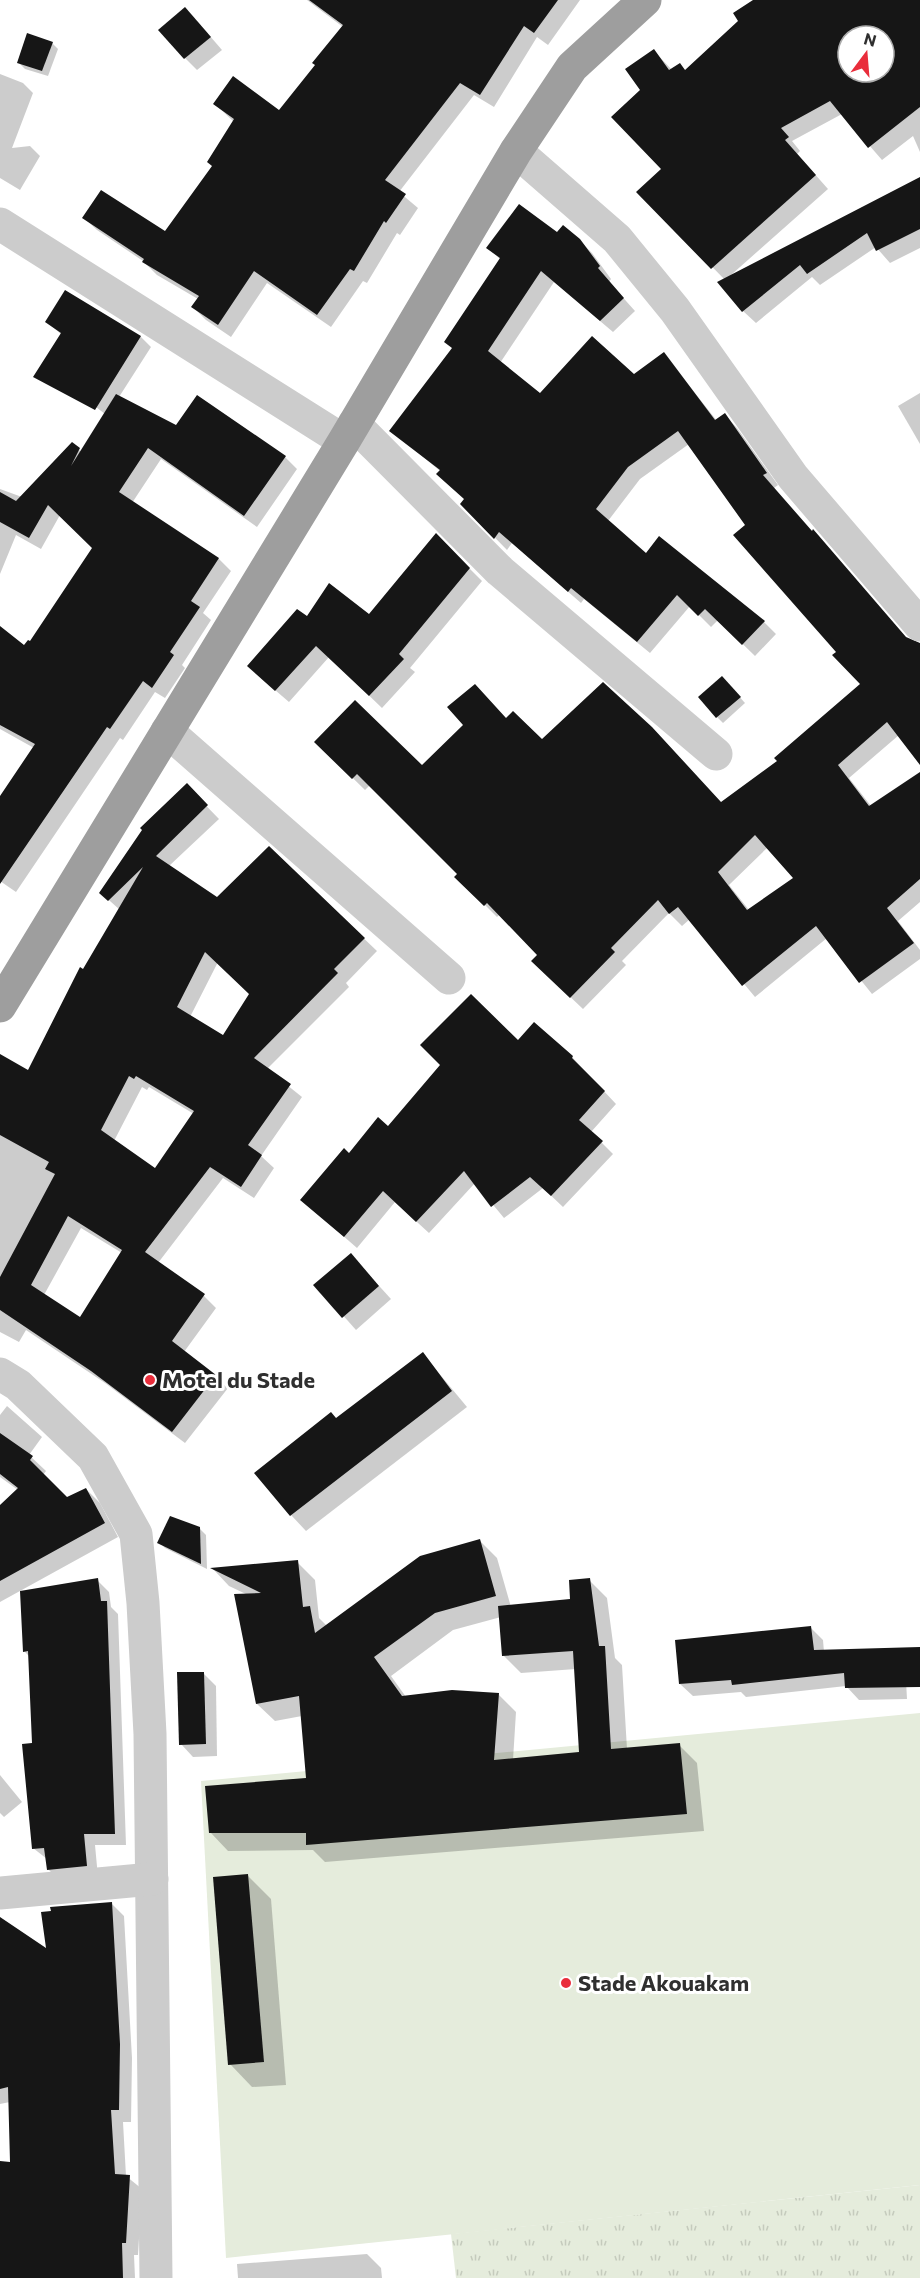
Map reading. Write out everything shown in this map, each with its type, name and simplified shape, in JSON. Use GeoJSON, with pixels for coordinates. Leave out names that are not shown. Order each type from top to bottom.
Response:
{"type":"FeatureCollection","features":[{"type":"Feature","properties":{"kind":"highway"},"geometry":{"type":"LineString","coordinates":[[0,1006],[349,432],[516,150],[572,67],[645,0]]}},
{"type":"Feature","properties":{"kind":"street"},"geometry":{"type":"LineString","coordinates":[[516,150],[617,239],[675,310],[794,477],[920,624]]}},
{"type":"Feature","properties":{"kind":"street"},"geometry":{"type":"LineString","coordinates":[[0,224],[349,432],[501,571],[716,754]]}},
{"type":"Feature","properties":{"kind":"street"},"geometry":{"type":"LineString","coordinates":[[167,731],[449,978]]}},
{"type":"Feature","properties":{"kind":"street"},"geometry":{"type":"LineString","coordinates":[[0,1374],[18,1385],[93,1457],[136,1534],[143,1603],[150,1734],[156,2278]]}},
{"type":"Feature","properties":{"kind":"street"},"geometry":{"type":"LineString","coordinates":[[0,1893],[152,1879]]}},
{"type":"Feature","properties":{"kind":"green space","name":"Stade Akouakam"},"geometry":{"type":"Polygon","coordinates":[[[920,1713],[920,2185],[226,2258],[201,1781],[920,1713]]]}},
{"type":"Feature","properties":{"kind":"green space"},"geometry":{"type":"Polygon","coordinates":[[[920,2185],[920,2278],[456,2278],[451,2234],[920,2185]]]}},
{"type":"Feature","properties":{"kind":"building"},"geometry":{"type":"Polygon","coordinates":[[[309,0],[558,0],[534,33],[524,26],[480,95],[460,83],[385,180],[406,194],[386,223],[384,221],[354,271],[350,269],[317,315],[254,271],[218,325],[191,307],[199,296],[142,262],[144,259],[82,218],[101,190],[165,231],[212,166],[207,162],[234,119],[213,104],[233,76],[279,110],[315,65],[312,63],[343,25],[309,0]]]}},
{"type":"Feature","properties":{"kind":"building"},"geometry":{"type":"Polygon","coordinates":[[[753,0],[920,0],[920,107],[868,148],[830,101],[781,128],[789,137],[785,140],[816,175],[711,269],[636,192],[661,169],[611,117],[640,90],[625,69],[654,49],[669,70],[680,63],[685,70],[738,21],[733,13],[753,0]]]}},
{"type":"Feature","properties":{"kind":"building"},"geometry":{"type":"Polygon","coordinates":[[[185,7],[211,37],[184,59],[158,30],[185,7]]]}},
{"type":"Feature","properties":{"kind":"building"},"geometry":{"type":"Polygon","coordinates":[[[27,33],[53,42],[42,71],[17,63],[27,33]]]}},
{"type":"Feature","properties":{"kind":"building"},"geometry":{"type":"Polygon","coordinates":[[[920,177],[920,229],[876,251],[867,233],[807,274],[800,265],[742,312],[717,282],[920,177]]]}},
{"type":"Feature","properties":{"kind":"building"},"geometry":{"type":"Polygon","coordinates":[[[519,204],[557,232],[563,225],[580,239],[600,266],[598,268],[624,298],[600,321],[541,271],[488,351],[540,393],[592,336],[634,374],[664,352],[715,420],[725,413],[767,473],[763,475],[812,531],[813,529],[906,637],[920,643],[920,765],[887,722],[838,765],[869,806],[920,772],[920,879],[887,908],[914,943],[859,983],[816,926],[742,986],[678,907],[669,914],[658,900],[611,948],[615,952],[570,998],[531,961],[537,955],[487,903],[484,906],[454,877],[457,874],[357,774],[352,779],[314,742],[355,700],[422,765],[463,725],[447,707],[475,684],[506,718],[513,711],[542,739],[603,682],[652,727],[721,802],[777,761],[774,758],[860,684],[832,655],[836,652],[733,535],[745,525],[678,431],[628,467],[596,509],[646,553],[659,536],[765,621],[742,645],[705,609],[698,616],[677,595],[637,642],[571,588],[568,592],[499,532],[494,539],[460,504],[464,499],[436,474],[440,470],[389,431],[452,348],[444,342],[500,258],[486,248],[519,204]],[[755,835],[718,872],[747,910],[793,878],[755,835]]]}},
{"type":"Feature","properties":{"kind":"building"},"geometry":{"type":"Polygon","coordinates":[[[65,290],[141,336],[95,410],[33,377],[61,333],[45,322],[65,290]]]}},
{"type":"Feature","properties":{"kind":"building"},"geometry":{"type":"Polygon","coordinates":[[[116,394],[176,425],[197,395],[286,456],[244,516],[148,448],[119,492],[219,558],[191,601],[200,607],[170,652],[174,655],[152,688],[143,681],[110,729],[107,727],[0,884],[0,796],[35,744],[0,725],[0,626],[24,645],[28,640],[30,641],[92,548],[48,505],[29,538],[0,522],[0,492],[16,501],[72,442],[80,448],[71,466],[116,394]]]}},
{"type":"Feature","properties":{"kind":"building"},"geometry":{"type":"Polygon","coordinates":[[[436,533],[470,568],[399,654],[404,659],[369,696],[316,646],[275,691],[247,666],[297,609],[307,616],[329,583],[369,614],[436,533]]]}},
{"type":"Feature","properties":{"kind":"building"},"geometry":{"type":"Polygon","coordinates":[[[722,676],[741,697],[716,718],[698,697],[722,676]]]}},
{"type":"Feature","properties":{"kind":"building"},"geometry":{"type":"Polygon","coordinates":[[[187,783],[208,805],[156,856],[217,897],[269,846],[365,938],[334,969],[338,973],[254,1058],[291,1084],[248,1145],[262,1155],[241,1187],[210,1167],[145,1252],[205,1294],[172,1341],[216,1375],[172,1432],[91,1371],[0,1310],[0,1277],[55,1174],[45,1169],[49,1162],[0,1135],[0,1054],[28,1070],[80,967],[83,969],[143,867],[108,901],[99,893],[142,830],[140,828],[187,783]],[[205,952],[177,1007],[223,1035],[249,994],[205,952]],[[129,1076],[101,1130],[155,1168],[194,1111],[136,1076],[134,1079],[129,1076]],[[68,1216],[31,1285],[80,1317],[122,1250],[68,1216]]]}},
{"type":"Feature","properties":{"kind":"building"},"geometry":{"type":"Polygon","coordinates":[[[471,994],[518,1040],[534,1022],[573,1056],[572,1058],[605,1091],[579,1120],[603,1141],[551,1196],[530,1177],[491,1207],[464,1171],[416,1222],[383,1191],[344,1237],[300,1200],[344,1148],[349,1153],[378,1117],[388,1126],[440,1065],[420,1045],[471,994]]]}},
{"type":"Feature","properties":{"kind":"building"},"geometry":{"type":"Polygon","coordinates":[[[351,1253],[379,1286],[342,1318],[313,1285],[351,1253]]]}},
{"type":"Feature","properties":{"kind":"building"},"geometry":{"type":"Polygon","coordinates":[[[423,1352],[452,1391],[290,1516],[254,1473],[331,1412],[336,1418],[423,1352]]]}},
{"type":"Feature","properties":{"kind":"building"},"geometry":{"type":"Polygon","coordinates":[[[0,1433],[33,1456],[30,1460],[67,1497],[86,1488],[105,1523],[0,1581],[0,1505],[18,1488],[0,1474],[0,1433]]]}},
{"type":"Feature","properties":{"kind":"building"},"geometry":{"type":"Polygon","coordinates":[[[170,1516],[200,1527],[201,1564],[157,1543],[170,1516]]]}},
{"type":"Feature","properties":{"kind":"building"},"geometry":{"type":"Polygon","coordinates":[[[480,1539],[496,1596],[435,1613],[374,1657],[402,1696],[452,1690],[499,1693],[494,1760],[579,1752],[573,1651],[502,1656],[498,1606],[570,1599],[569,1580],[590,1578],[599,1646],[605,1646],[611,1749],[680,1743],[687,1814],[306,1845],[306,1833],[209,1833],[205,1786],[306,1778],[299,1696],[256,1704],[234,1594],[261,1593],[210,1568],[298,1560],[303,1607],[310,1606],[315,1633],[420,1556],[480,1539]]]}},
{"type":"Feature","properties":{"kind":"building"},"geometry":{"type":"Polygon","coordinates":[[[98,1578],[101,1601],[107,1601],[115,1834],[84,1834],[87,1866],[47,1870],[44,1848],[32,1849],[22,1744],[32,1743],[28,1651],[23,1652],[20,1591],[98,1578]]]}},
{"type":"Feature","properties":{"kind":"building"},"geometry":{"type":"Polygon","coordinates":[[[811,1626],[814,1650],[920,1647],[920,1687],[845,1688],[844,1673],[732,1685],[731,1680],[679,1684],[675,1640],[811,1626]]]}},
{"type":"Feature","properties":{"kind":"building"},"geometry":{"type":"Polygon","coordinates":[[[177,1672],[204,1672],[206,1744],[179,1745],[177,1672]]]}},
{"type":"Feature","properties":{"kind":"building"},"geometry":{"type":"Polygon","coordinates":[[[248,1874],[264,2062],[228,2065],[213,1877],[248,1874]]]}},
{"type":"Feature","properties":{"kind":"building"},"geometry":{"type":"Polygon","coordinates":[[[112,1902],[120,2044],[119,2110],[111,2110],[115,2174],[130,2175],[126,2243],[122,2243],[123,2278],[0,2278],[0,2161],[10,2162],[8,2087],[0,2089],[0,1917],[46,1948],[41,1912],[51,1911],[50,1907],[112,1902]]]}},
{"type":"Feature","properties":{"kind":"place","name":"Motel du Stade"},"geometry":{"type":"Point","coordinates":[150,1380]}},
{"type":"Feature","properties":{"kind":"place","name":"Stade Akouakam"},"geometry":{"type":"Point","coordinates":[566,1983]}}]}
